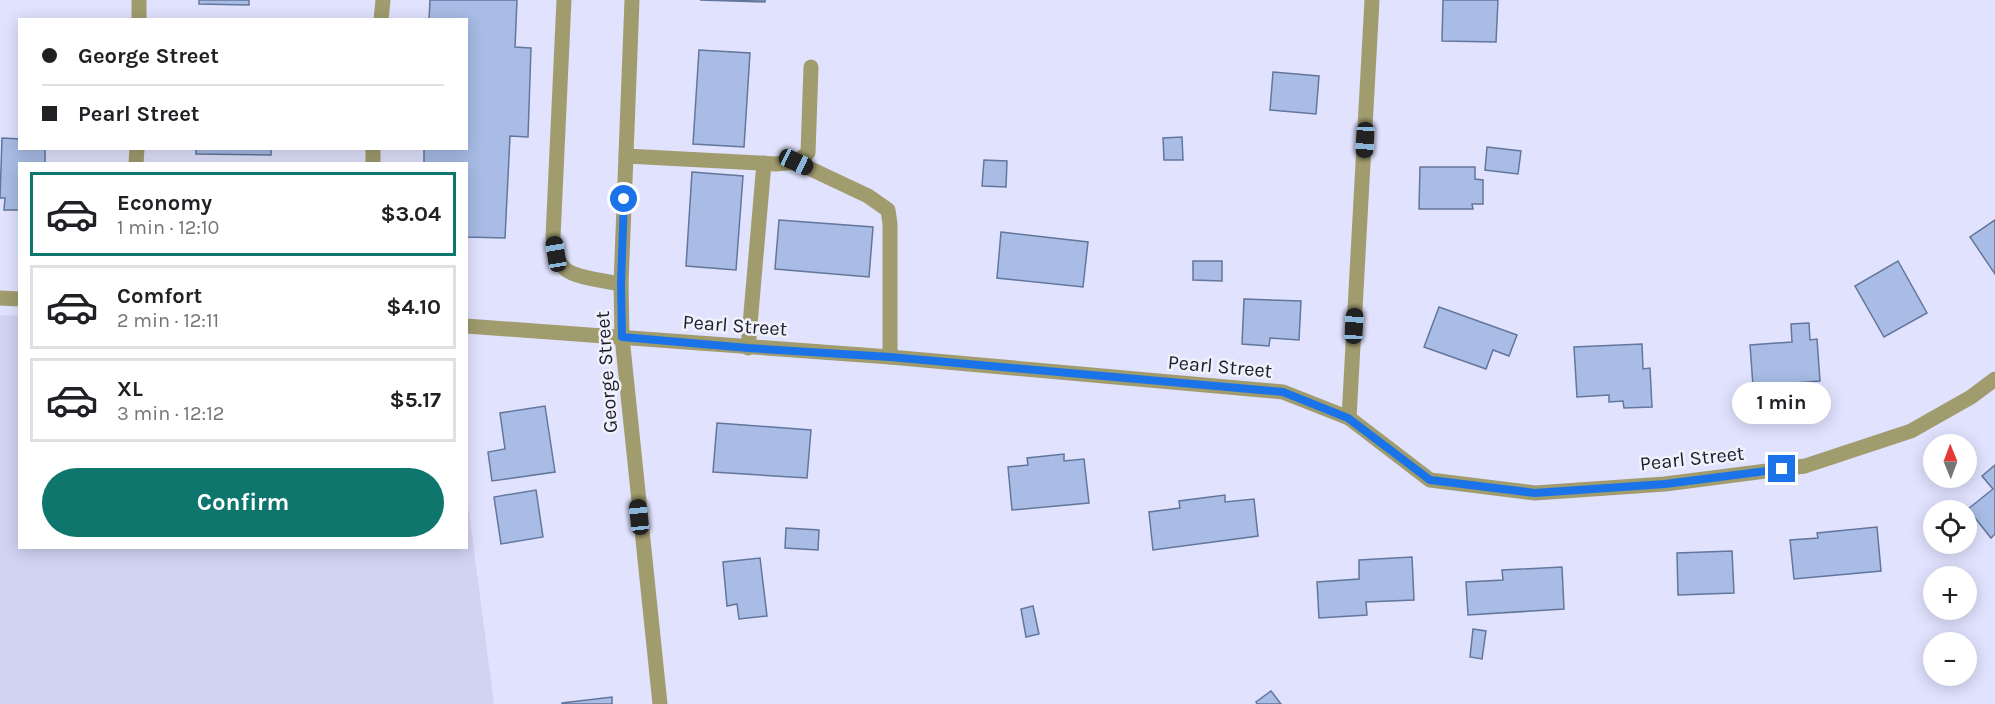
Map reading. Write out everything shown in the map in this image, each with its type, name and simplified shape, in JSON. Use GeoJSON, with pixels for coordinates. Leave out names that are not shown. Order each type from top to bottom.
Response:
{"type":"FeatureCollection","features":[{"type":"Feature","properties":{"kind":"street"},"geometry":{"type":"LineString","coordinates":[[139,0],[139,18]]}},
{"type":"Feature","properties":{"kind":"street"},"geometry":{"type":"LineString","coordinates":[[381,18],[383,0]]}},
{"type":"Feature","properties":{"kind":"street"},"geometry":{"type":"LineString","coordinates":[[564,0],[553,237],[556,254],[564,268],[574,274],[621,284]]}},
{"type":"Feature","properties":{"kind":"street","name":"George Street"},"geometry":{"type":"LineString","coordinates":[[632,0],[621,284],[622,337],[660,704]]}},
{"type":"Feature","properties":{"kind":"street"},"geometry":{"type":"LineString","coordinates":[[1348,418],[1372,0]]}},
{"type":"Feature","properties":{"kind":"street"},"geometry":{"type":"LineString","coordinates":[[796,162],[808,153],[811,67]]}},
{"type":"Feature","properties":{"kind":"street"},"geometry":{"type":"LineString","coordinates":[[626,156],[764,163],[796,162],[868,196],[888,210],[890,224],[890,357]]}},
{"type":"Feature","properties":{"kind":"street"},"geometry":{"type":"LineString","coordinates":[[748,348],[764,163]]}},
{"type":"Feature","properties":{"kind":"street"},"geometry":{"type":"LineString","coordinates":[[0,298],[18,299]]}},
{"type":"Feature","properties":{"kind":"street","name":"Pearl Street"},"geometry":{"type":"LineString","coordinates":[[468,326],[890,357],[1283,392],[1348,418],[1430,480],[1535,493],[1665,484],[1805,466],[1911,430],[1971,397],[1995,379]]}},
{"type":"Feature","properties":{"kind":"shaded area"},"geometry":{"type":"Polygon","coordinates":[[[0,315],[18,316],[18,549],[468,549],[468,504],[494,704],[0,704],[0,315]]]}},
{"type":"Feature","properties":{"kind":"building"},"geometry":{"type":"Polygon","coordinates":[[[199,0],[249,0],[249,5],[199,4],[199,0]]]}},
{"type":"Feature","properties":{"kind":"building"},"geometry":{"type":"Polygon","coordinates":[[[430,0],[517,0],[515,47],[531,48],[528,137],[510,136],[505,238],[468,237],[468,162],[424,162],[424,150],[468,150],[468,18],[429,18],[430,0]]]}},
{"type":"Feature","properties":{"kind":"building"},"geometry":{"type":"Polygon","coordinates":[[[700,0],[765,0],[765,2],[700,0]]]}},
{"type":"Feature","properties":{"kind":"building"},"geometry":{"type":"Polygon","coordinates":[[[1443,0],[1498,0],[1496,42],[1442,41],[1443,0]]]}},
{"type":"Feature","properties":{"kind":"building"},"geometry":{"type":"Polygon","coordinates":[[[699,50],[750,53],[744,147],[693,144],[699,50]]]}},
{"type":"Feature","properties":{"kind":"building"},"geometry":{"type":"Polygon","coordinates":[[[1273,72],[1319,76],[1316,114],[1270,110],[1273,72]]]}},
{"type":"Feature","properties":{"kind":"building"},"geometry":{"type":"Polygon","coordinates":[[[1182,137],[1183,160],[1164,160],[1163,138],[1182,137]]]}},
{"type":"Feature","properties":{"kind":"building"},"geometry":{"type":"Polygon","coordinates":[[[2,138],[18,139],[18,150],[45,150],[45,162],[18,162],[18,210],[4,210],[5,198],[0,198],[2,138]]]}},
{"type":"Feature","properties":{"kind":"building"},"geometry":{"type":"Polygon","coordinates":[[[1487,147],[1521,151],[1518,174],[1485,170],[1487,147]]]}},
{"type":"Feature","properties":{"kind":"building"},"geometry":{"type":"Polygon","coordinates":[[[196,150],[271,150],[271,155],[196,154],[196,150]]]}},
{"type":"Feature","properties":{"kind":"building"},"geometry":{"type":"Polygon","coordinates":[[[984,160],[1007,161],[1006,187],[982,186],[984,160]]]}},
{"type":"Feature","properties":{"kind":"building"},"geometry":{"type":"Polygon","coordinates":[[[1420,167],[1475,167],[1475,179],[1483,180],[1483,204],[1472,204],[1473,209],[1419,209],[1420,167]]]}},
{"type":"Feature","properties":{"kind":"building"},"geometry":{"type":"Polygon","coordinates":[[[692,172],[743,176],[736,270],[686,266],[692,172]]]}},
{"type":"Feature","properties":{"kind":"building"},"geometry":{"type":"Polygon","coordinates":[[[779,220],[873,227],[869,277],[775,269],[779,220]]]}},
{"type":"Feature","properties":{"kind":"building"},"geometry":{"type":"Polygon","coordinates":[[[1995,220],[1995,274],[1970,237],[1995,220]]]}},
{"type":"Feature","properties":{"kind":"building"},"geometry":{"type":"Polygon","coordinates":[[[1001,232],[1088,242],[1083,287],[997,278],[1001,232]]]}},
{"type":"Feature","properties":{"kind":"building"},"geometry":{"type":"Polygon","coordinates":[[[1193,261],[1222,261],[1222,281],[1193,280],[1193,261]]]}},
{"type":"Feature","properties":{"kind":"building"},"geometry":{"type":"Polygon","coordinates":[[[1898,261],[1927,313],[1884,337],[1855,286],[1898,261]]]}},
{"type":"Feature","properties":{"kind":"building"},"geometry":{"type":"Polygon","coordinates":[[[1244,299],[1301,301],[1299,340],[1270,338],[1269,346],[1242,344],[1244,299]]]}},
{"type":"Feature","properties":{"kind":"building"},"geometry":{"type":"Polygon","coordinates":[[[1439,307],[1517,335],[1509,356],[1493,350],[1486,369],[1424,347],[1439,307]]]}},
{"type":"Feature","properties":{"kind":"building"},"geometry":{"type":"Polygon","coordinates":[[[1809,323],[1810,340],[1817,339],[1820,381],[1753,386],[1750,345],[1792,342],[1791,324],[1809,323]]]}},
{"type":"Feature","properties":{"kind":"building"},"geometry":{"type":"Polygon","coordinates":[[[1642,344],[1643,369],[1650,368],[1652,407],[1624,408],[1623,401],[1609,402],[1609,395],[1577,397],[1574,347],[1642,344]]]}},
{"type":"Feature","properties":{"kind":"building"},"geometry":{"type":"Polygon","coordinates":[[[545,406],[555,472],[492,481],[488,452],[505,449],[500,413],[545,406]]]}},
{"type":"Feature","properties":{"kind":"building"},"geometry":{"type":"Polygon","coordinates":[[[717,423],[811,430],[807,478],[713,472],[717,423]]]}},
{"type":"Feature","properties":{"kind":"building"},"geometry":{"type":"Polygon","coordinates":[[[1064,454],[1064,461],[1084,459],[1089,503],[1012,510],[1008,467],[1028,465],[1027,458],[1064,454]]]}},
{"type":"Feature","properties":{"kind":"building"},"geometry":{"type":"Polygon","coordinates":[[[1995,465],[1995,534],[1991,538],[1977,520],[1977,502],[1993,489],[1982,476],[1995,465]]]}},
{"type":"Feature","properties":{"kind":"building"},"geometry":{"type":"Polygon","coordinates":[[[536,490],[543,537],[501,544],[494,497],[536,490]]]}},
{"type":"Feature","properties":{"kind":"building"},"geometry":{"type":"Polygon","coordinates":[[[1225,495],[1225,502],[1254,499],[1258,536],[1153,550],[1149,512],[1180,508],[1179,501],[1225,495]]]}},
{"type":"Feature","properties":{"kind":"building"},"geometry":{"type":"Polygon","coordinates":[[[1877,527],[1881,571],[1794,579],[1790,540],[1818,538],[1817,533],[1877,527]]]}},
{"type":"Feature","properties":{"kind":"building"},"geometry":{"type":"Polygon","coordinates":[[[786,528],[819,530],[818,550],[785,548],[786,528]]]}},
{"type":"Feature","properties":{"kind":"building"},"geometry":{"type":"Polygon","coordinates":[[[1732,551],[1734,593],[1678,595],[1677,553],[1732,551]]]}},
{"type":"Feature","properties":{"kind":"building"},"geometry":{"type":"Polygon","coordinates":[[[1412,557],[1414,600],[1366,602],[1367,615],[1319,618],[1317,582],[1359,579],[1359,560],[1412,557]]]}},
{"type":"Feature","properties":{"kind":"building"},"geometry":{"type":"Polygon","coordinates":[[[760,558],[767,616],[739,619],[737,604],[727,606],[723,562],[760,558]]]}},
{"type":"Feature","properties":{"kind":"building"},"geometry":{"type":"Polygon","coordinates":[[[1562,567],[1564,609],[1468,615],[1466,582],[1503,580],[1502,570],[1562,567]]]}},
{"type":"Feature","properties":{"kind":"building"},"geometry":{"type":"Polygon","coordinates":[[[1033,606],[1039,634],[1026,637],[1021,609],[1033,606]]]}},
{"type":"Feature","properties":{"kind":"building"},"geometry":{"type":"Polygon","coordinates":[[[1473,629],[1486,631],[1482,659],[1470,657],[1473,629]]]}},
{"type":"Feature","properties":{"kind":"building"},"geometry":{"type":"Polygon","coordinates":[[[1271,691],[1281,704],[1257,704],[1256,702],[1271,691]]]}},
{"type":"Feature","properties":{"kind":"building"},"geometry":{"type":"Polygon","coordinates":[[[612,697],[612,704],[562,704],[562,703],[612,697]]]}},
{"type":"Feature","properties":{"kind":"route"},"geometry":{"type":"LineString","coordinates":[[624,199],[622,337],[890,357],[1283,392],[1348,418],[1430,480],[1535,493],[1665,484],[1782,469]]}}]}
